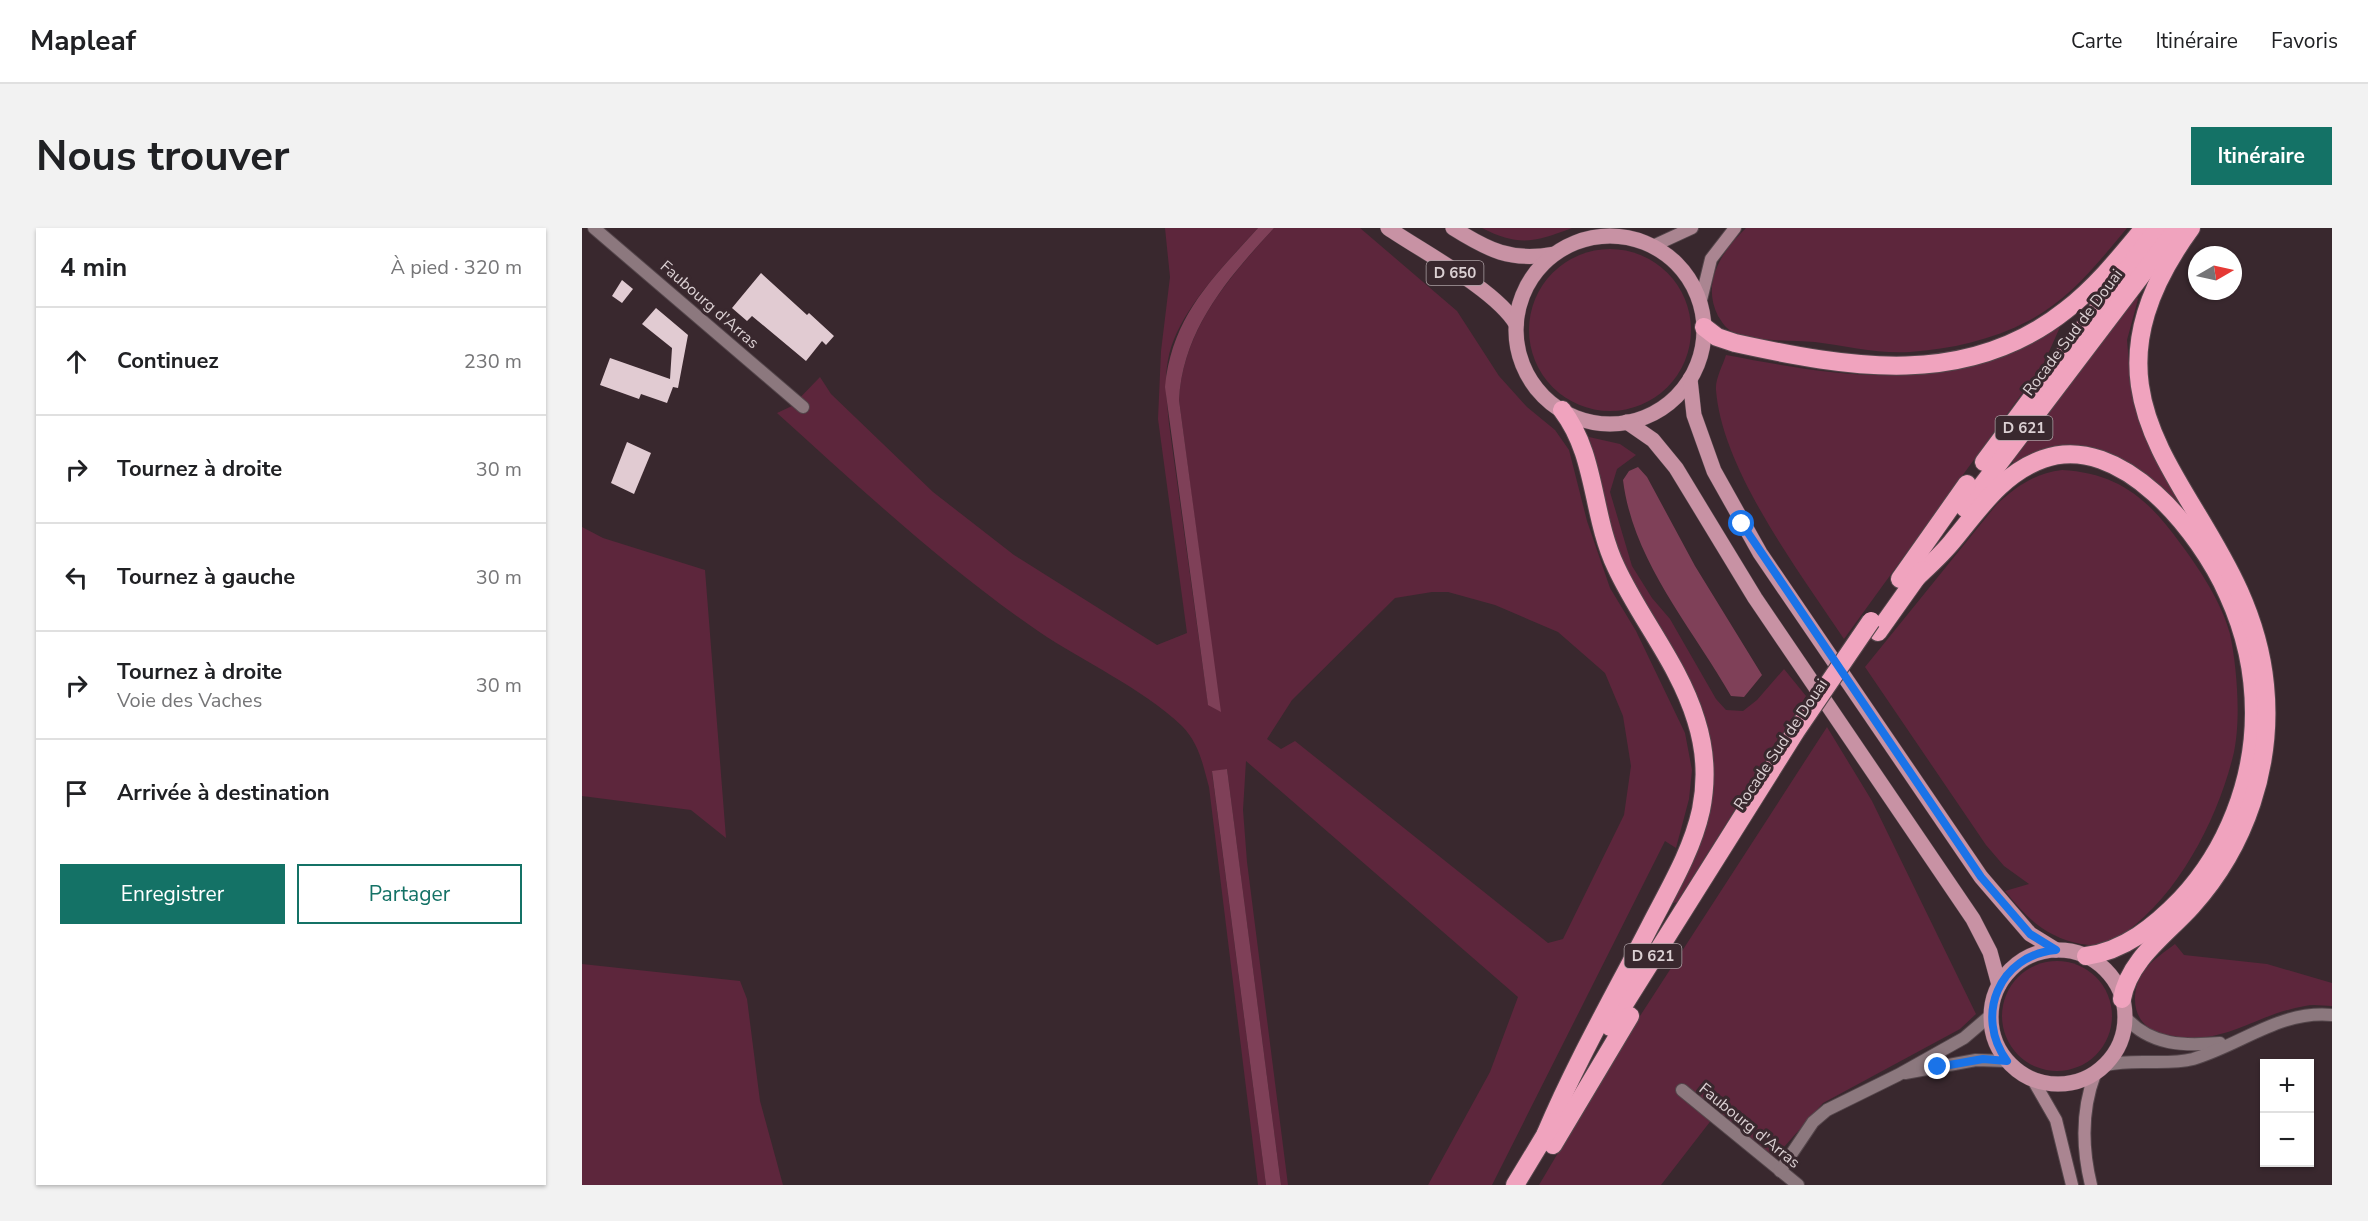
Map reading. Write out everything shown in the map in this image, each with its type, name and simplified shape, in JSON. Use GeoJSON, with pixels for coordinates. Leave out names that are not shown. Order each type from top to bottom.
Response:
{"type":"FeatureCollection","features":[{"type":"Feature","properties":{"kind":"highway"},"geometry":{"type":"LineString","coordinates":[[1704,327],[1717,337],[1735,344],[1860,366],[1891,368],[1955,361],[2002,347],[2059,315],[2102,278],[2144,228]]}},
{"type":"Feature","properties":{"kind":"highway","name":"Rocade Sud de Douai"},"geometry":{"type":"LineString","coordinates":[[1515,1185],[1673,924],[2030,397],[2158,228]]}},
{"type":"Feature","properties":{"kind":"highway","name":"Rocade Sud de Douai"},"geometry":{"type":"LineString","coordinates":[[1874,626],[1916,578],[2002,458],[2177,228]]}},
{"type":"Feature","properties":{"kind":"highway"},"geometry":{"type":"LineString","coordinates":[[2122,999],[2125,986],[2136,966],[2193,905],[2230,854],[2253,800],[2265,749],[2265,681],[2251,618],[2233,576],[2157,442],[2139,390],[2138,347],[2145,310],[2167,262],[2191,228]]}},
{"type":"Feature","properties":{"kind":"highway"},"geometry":{"type":"LineString","coordinates":[[1546,1133],[1566,1087],[1681,866],[1697,824],[1704,785],[1702,746],[1692,708],[1674,669],[1615,564],[1600,525],[1585,449],[1573,425],[1562,410]]}},
{"type":"Feature","properties":{"kind":"highway"},"geometry":{"type":"LineString","coordinates":[[1916,578],[1943,552],[1988,498],[2009,477],[2041,459],[2079,454],[2100,459],[2120,469],[2158,497],[2198,543],[2228,594],[2247,650],[2253,697],[2251,754],[2237,806],[2209,862],[2172,908],[2112,951],[2086,956]]}},
{"type":"Feature","properties":{"kind":"highway","name":"Rocade Sud de Douai"},"geometry":{"type":"LineString","coordinates":[[1530,1185],[1800,737]]}},
{"type":"Feature","properties":{"kind":"main road","name":"D 650"},"geometry":{"type":"LineString","coordinates":[[1388,228],[1479,290],[1507,313],[1516,324]]}},
{"type":"Feature","properties":{"kind":"main road","name":"D 650"},"geometry":{"type":"LineString","coordinates":[[1453,228],[1505,255],[1524,257],[1554,254]]}},
{"type":"Feature","properties":{"kind":"main road"},"geometry":{"type":"LineString","coordinates":[[1653,246],[1692,228]]}},
{"type":"Feature","properties":{"kind":"main road"},"geometry":{"type":"LineString","coordinates":[[1700,304],[1711,259],[1735,228]]}},
{"type":"Feature","properties":{"kind":"main road"},"geometry":{"type":"LineString","coordinates":[[1608,236],[1631,238],[1653,246],[1671,258],[1686,274],[1700,304],[1704,327],[1699,359],[1690,379],[1676,397],[1658,410],[1627,422],[1593,422],[1562,410],[1536,388],[1525,369],[1518,347],[1516,324],[1521,302],[1530,280],[1554,254],[1585,239],[1608,236]]}},
{"type":"Feature","properties":{"kind":"main road"},"geometry":{"type":"LineString","coordinates":[[1690,379],[1694,415],[1714,471],[1755,546],[1986,883],[2030,934],[2056,950]]}},
{"type":"Feature","properties":{"kind":"main road"},"geometry":{"type":"LineString","coordinates":[[1627,422],[1653,440],[1676,468],[1772,624],[1974,919],[1990,952],[1999,985]]}},
{"type":"Feature","properties":{"kind":"main road"},"geometry":{"type":"LineString","coordinates":[[2072,1185],[2056,1120],[2033,1080],[2007,1061],[1993,1037],[1991,1016],[1999,985],[2007,973],[2023,960],[2042,952],[2056,950],[2086,956],[2111,976],[2122,999],[2125,1017],[2120,1043],[2100,1069],[2084,1125],[2084,1148],[2091,1185]]}},
{"type":"Feature","properties":{"kind":"main road"},"geometry":{"type":"LineString","coordinates":[[2033,1080],[2065,1084],[2100,1069]]}},
{"type":"Feature","properties":{"kind":"street","name":"Faubourg d'Arras"},"geometry":{"type":"LineString","coordinates":[[594,228],[803,407]]}},
{"type":"Feature","properties":{"kind":"street"},"geometry":{"type":"LineString","coordinates":[[2100,1069],[2128,1061],[2174,1062],[2192,1059],[2294,1017],[2332,1015]]}},
{"type":"Feature","properties":{"kind":"street"},"geometry":{"type":"LineString","coordinates":[[1780,1171],[1819,1116],[1842,1100],[1898,1075],[1965,1038],[1991,1016]]}},
{"type":"Feature","properties":{"kind":"street"},"geometry":{"type":"LineString","coordinates":[[2125,1017],[2138,1030],[2163,1041],[2195,1045],[2234,1042]]}},
{"type":"Feature","properties":{"kind":"street"},"geometry":{"type":"LineString","coordinates":[[1898,1075],[1976,1060],[2007,1061]]}},
{"type":"Feature","properties":{"kind":"street","name":"Faubourg d'Arras"},"geometry":{"type":"LineString","coordinates":[[1682,1090],[1798,1185]]}},
{"type":"Feature","properties":{"kind":"shaded area"},"geometry":{"type":"Polygon","coordinates":[[[1165,228],[1258,228],[1218,272],[1192,307],[1173,342],[1167,368],[1166,392],[1169,424],[1208,704],[1220,711],[1179,400],[1182,374],[1189,350],[1211,306],[1240,266],[1274,228],[1360,228],[1457,311],[1499,376],[1527,407],[1555,430],[1569,450],[1587,521],[1610,588],[1636,631],[1685,733],[1692,770],[1689,799],[1676,848],[1665,841],[1492,1185],[1428,1185],[1490,1072],[1518,997],[1246,761],[1243,810],[1247,862],[1288,1185],[1281,1185],[1227,769],[1212,772],[1266,1185],[1258,1185],[1209,787],[1193,740],[1182,726],[1149,699],[1056,643],[970,581],[904,526],[777,413],[792,406],[820,377],[831,394],[933,492],[1014,555],[1157,645],[1187,633],[1158,419],[1161,351],[1170,277],[1165,228]],[[1448,592],[1395,598],[1292,700],[1267,739],[1281,749],[1295,741],[1548,943],[1563,939],[1624,815],[1631,766],[1623,716],[1605,673],[1558,632],[1495,605],[1448,592]]]}},
{"type":"Feature","properties":{"kind":"shaded area"},"geometry":{"type":"Polygon","coordinates":[[[1258,228],[1274,228],[1240,266],[1211,306],[1189,350],[1182,374],[1179,400],[1221,712],[1208,705],[1165,387],[1169,362],[1185,319],[1210,282],[1258,228]]]}},
{"type":"Feature","properties":{"kind":"shaded area"},"geometry":{"type":"Polygon","coordinates":[[[1482,228],[1572,228],[1548,237],[1517,240],[1482,228]]]}},
{"type":"Feature","properties":{"kind":"shaded area"},"geometry":{"type":"Polygon","coordinates":[[[1746,228],[2127,228],[2070,292],[2028,321],[1971,342],[1941,349],[1898,352],[1874,351],[1815,342],[1762,339],[1742,335],[1728,329],[1718,316],[1713,303],[1713,279],[1722,257],[1746,228]]]}},
{"type":"Feature","properties":{"kind":"shaded area"},"geometry":{"type":"Polygon","coordinates":[[[1610,249],[1626,250],[1641,255],[1655,262],[1667,273],[1678,285],[1685,299],[1690,314],[1690,346],[1685,361],[1678,375],[1667,387],[1655,398],[1641,405],[1626,410],[1610,411],[1594,410],[1579,405],[1565,398],[1553,387],[1542,375],[1535,361],[1530,346],[1529,330],[1530,314],[1535,299],[1542,285],[1553,273],[1565,262],[1579,255],[1594,250],[1610,249]]]}},
{"type":"Feature","properties":{"kind":"shaded area"},"geometry":{"type":"Polygon","coordinates":[[[2135,292],[2138,299],[2127,340],[2131,388],[2141,428],[2182,506],[2178,507],[2124,464],[2094,449],[2078,446],[2055,447],[2014,464],[2010,457],[2135,292]]]}},
{"type":"Feature","properties":{"kind":"shaded area"},"geometry":{"type":"Polygon","coordinates":[[[2060,327],[2044,363],[1844,639],[1766,520],[1732,453],[1721,421],[1716,390],[1726,355],[1815,370],[1856,374],[1896,375],[1936,372],[1975,363],[2017,348],[2060,327]]]}},
{"type":"Feature","properties":{"kind":"shaded area"},"geometry":{"type":"Polygon","coordinates":[[[1589,437],[1620,444],[1636,455],[1617,469],[1610,492],[1632,566],[1652,598],[1670,619],[1716,699],[1726,710],[1743,711],[1757,700],[1784,669],[1806,696],[1677,902],[1673,903],[1704,832],[1714,791],[1711,747],[1626,570],[1612,533],[1589,437]]]}},
{"type":"Feature","properties":{"kind":"shaded area"},"geometry":{"type":"Polygon","coordinates":[[[1638,467],[1647,477],[1695,566],[1762,675],[1744,697],[1731,696],[1666,592],[1638,538],[1623,480],[1629,471],[1638,467]]]}},
{"type":"Feature","properties":{"kind":"shaded area"},"geometry":{"type":"Polygon","coordinates":[[[2062,470],[2099,476],[2115,483],[2130,491],[2156,513],[2187,553],[2216,598],[2230,634],[2235,662],[2238,709],[2234,752],[2218,802],[2207,827],[2195,851],[2164,896],[2146,916],[2105,946],[2081,944],[2057,937],[2029,918],[2013,901],[2005,891],[2029,884],[2004,866],[1986,845],[1865,667],[1997,504],[2027,481],[2043,474],[2062,470]]]}},
{"type":"Feature","properties":{"kind":"shaded area"},"geometry":{"type":"Polygon","coordinates":[[[582,527],[603,538],[705,570],[726,838],[691,810],[582,796],[582,527]]]}},
{"type":"Feature","properties":{"kind":"shaded area"},"geometry":{"type":"Polygon","coordinates":[[[1827,727],[1872,801],[1976,1014],[1960,1029],[1823,1103],[1775,1157],[1716,1114],[1661,1185],[1539,1185],[1629,1033],[1827,727]]]}},
{"type":"Feature","properties":{"kind":"shaded area"},"geometry":{"type":"Polygon","coordinates":[[[1227,769],[1281,1185],[1266,1185],[1212,771],[1227,769]]]}},
{"type":"Feature","properties":{"kind":"shaded area"},"geometry":{"type":"Polygon","coordinates":[[[2175,944],[2184,955],[2267,964],[2332,983],[2332,1006],[2308,1005],[2286,1010],[2235,1030],[2200,1038],[2160,1033],[2145,1025],[2139,1016],[2135,1006],[2136,990],[2138,981],[2147,967],[2175,944]]]}},
{"type":"Feature","properties":{"kind":"shaded area"},"geometry":{"type":"Polygon","coordinates":[[[2057,961],[2078,966],[2096,977],[2107,995],[2112,1016],[2107,1037],[2096,1055],[2078,1066],[2057,1071],[2036,1066],[2018,1055],[2007,1037],[2002,1016],[2007,995],[2018,977],[2036,966],[2057,961]]]}},
{"type":"Feature","properties":{"kind":"shaded area"},"geometry":{"type":"Polygon","coordinates":[[[582,964],[740,981],[747,999],[760,1101],[783,1185],[582,1185],[582,964]]]}},
{"type":"Feature","properties":{"kind":"building"},"geometry":{"type":"Polygon","coordinates":[[[761,273],[834,336],[826,345],[822,341],[806,361],[752,316],[747,321],[732,308],[761,273]]]}},
{"type":"Feature","properties":{"kind":"building"},"geometry":{"type":"Polygon","coordinates":[[[622,280],[633,289],[622,303],[612,296],[622,280]]]}},
{"type":"Feature","properties":{"kind":"building"},"geometry":{"type":"Polygon","coordinates":[[[656,308],[688,335],[678,388],[673,387],[667,403],[641,394],[639,399],[600,385],[610,358],[670,379],[672,348],[642,324],[656,308]]]}},
{"type":"Feature","properties":{"kind":"building"},"geometry":{"type":"Polygon","coordinates":[[[627,442],[651,453],[634,494],[611,483],[627,442]]]}},
{"type":"Feature","properties":{"kind":"route"},"geometry":{"type":"LineString","coordinates":[[1742,524],[1981,877],[2021,926],[2046,946],[2056,950],[2036,954],[2017,964],[2007,973],[1996,990],[1991,1009],[1993,1037],[2007,1061],[1983,1059],[1938,1067]]}}]}
